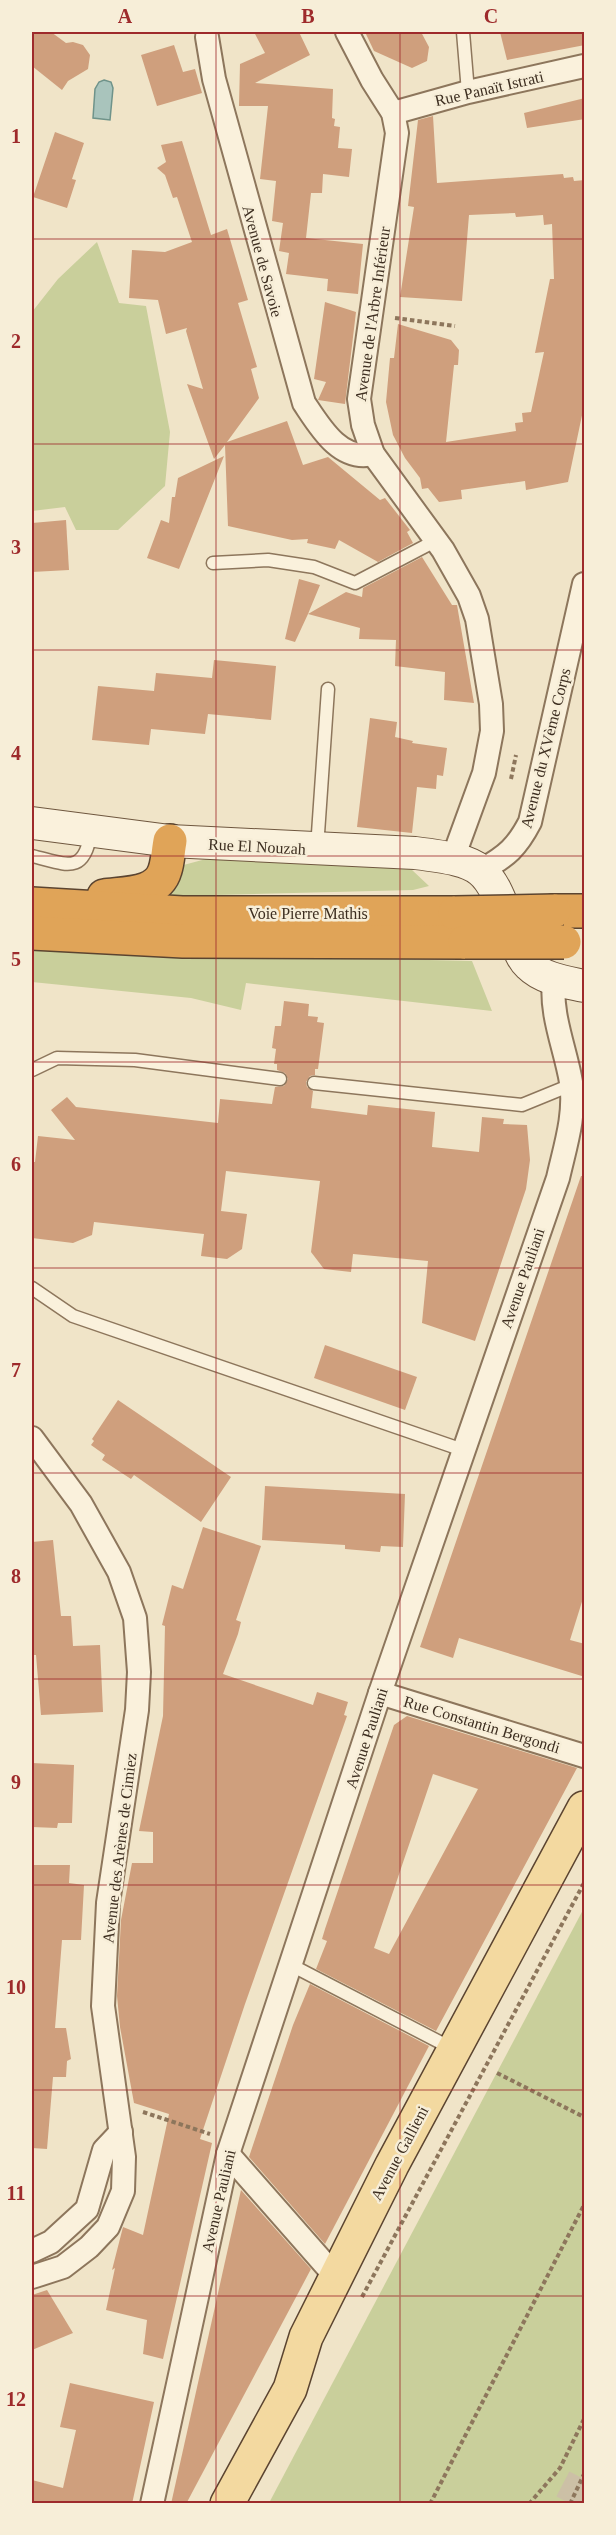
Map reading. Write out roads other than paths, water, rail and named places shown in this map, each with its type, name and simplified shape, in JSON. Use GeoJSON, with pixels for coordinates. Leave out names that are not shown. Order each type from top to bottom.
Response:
{"type":"FeatureCollection","features":[{"type":"Feature","properties":{"kind":"highway"},"geometry":{"type":"LineString","coordinates":[[34,910],[146,890],[161,880],[166,868],[170,841]]}},
{"type":"Feature","properties":{"kind":"highway","name":"Voie Pierre Mathis"},"geometry":{"type":"LineString","coordinates":[[34,910],[183,941],[460,927],[569,911]]}},
{"type":"Feature","properties":{"kind":"highway","name":"Voie Pierre Mathis"},"geometry":{"type":"LineString","coordinates":[[460,927],[574,942]]}},
{"type":"Feature","properties":{"kind":"main road","name":"Avenue Gallieni"},"geometry":{"type":"LineString","coordinates":[[226,2504],[290,2388],[306,2337],[392,2165],[585,1808]]}},
{"type":"Feature","properties":{"kind":"street","name":"Avenue de l'Arbre Inférieur"},"geometry":{"type":"LineString","coordinates":[[347,32],[393,114],[397,133],[359,407],[374,454],[437,540],[470,596],[477,619],[491,704],[492,731],[484,773],[453,858]]}},
{"type":"Feature","properties":{"kind":"street","name":"Avenue de Savoie"},"geometry":{"type":"LineString","coordinates":[[206,33],[214,79],[304,403],[326,436],[348,452],[362,457],[374,454]]}},
{"type":"Feature","properties":{"kind":"street","name":"Rue Panaït Istrati"},"geometry":{"type":"LineString","coordinates":[[393,114],[468,92],[585,66]]}},
{"type":"Feature","properties":{"kind":"street","name":"Avenue du XVème Corps"},"geometry":{"type":"LineString","coordinates":[[482,870],[503,858],[519,842],[530,822],[585,584]]}},
{"type":"Feature","properties":{"kind":"street","name":"Rue El Nouzah"},"geometry":{"type":"LineString","coordinates":[[32,823],[170,841],[415,853],[453,858],[482,870]]}},
{"type":"Feature","properties":{"kind":"street"},"geometry":{"type":"LineString","coordinates":[[482,870],[498,895],[527,964],[539,974],[585,986]]}},
{"type":"Feature","properties":{"kind":"street","name":"Avenue Pauliani"},"geometry":{"type":"LineString","coordinates":[[152,2504],[230,2148],[380,1693],[558,1178],[570,1125],[572,1085],[553,1008],[554,978]]}},
{"type":"Feature","properties":{"kind":"street","name":"Avenue des Arènes de Cimiez"},"geometry":{"type":"LineString","coordinates":[[32,1438],[67,1482],[107,1548],[131,1602],[137,1634],[139,1672],[137,1710],[108,1903],[103,2006],[124,2157],[123,2191],[108,2226],[89,2247],[63,2267],[32,2277]]}},
{"type":"Feature","properties":{"kind":"street","name":"Rue Constantin Bergondi"},"geometry":{"type":"LineString","coordinates":[[380,1693],[585,1756]]}},
{"type":"Feature","properties":{"kind":"street"},"geometry":{"type":"LineString","coordinates":[[32,2251],[51,2242],[87,2210],[104,2150],[121,2132]]}},
{"type":"Feature","properties":{"kind":"street"},"geometry":{"type":"LineString","coordinates":[[230,2148],[336,2277]]}},
{"type":"Feature","properties":{"kind":"lane"},"geometry":{"type":"LineString","coordinates":[[463,32],[468,92]]}},
{"type":"Feature","properties":{"kind":"lane"},"geometry":{"type":"LineString","coordinates":[[213,563],[268,560],[314,567],[355,583],[437,540]]}},
{"type":"Feature","properties":{"kind":"lane"},"geometry":{"type":"LineString","coordinates":[[317,849],[328,689]]}},
{"type":"Feature","properties":{"kind":"lane"},"geometry":{"type":"LineString","coordinates":[[32,856],[68,865],[81,861],[88,851],[91,832]]}},
{"type":"Feature","properties":{"kind":"lane"},"geometry":{"type":"LineString","coordinates":[[32,1070],[57,1058],[135,1060],[280,1079]]}},
{"type":"Feature","properties":{"kind":"lane"},"geometry":{"type":"LineString","coordinates":[[314,1083],[522,1105],[572,1085]]}},
{"type":"Feature","properties":{"kind":"lane"},"geometry":{"type":"LineString","coordinates":[[32,1288],[73,1316],[464,1450]]}},
{"type":"Feature","properties":{"kind":"lane"},"geometry":{"type":"LineString","coordinates":[[291,1965],[454,2050]]}},
{"type":"Feature","properties":{"kind":"water"},"geometry":{"type":"Polygon","coordinates":[[[104,80],[111,82],[113,88],[110,120],[93,118],[95,89],[99,82],[104,80]]]}},
{"type":"Feature","properties":{"kind":"tunnel"},"geometry":{"type":"LineString","coordinates":[[571,2504],[584,2479]]}}]}
